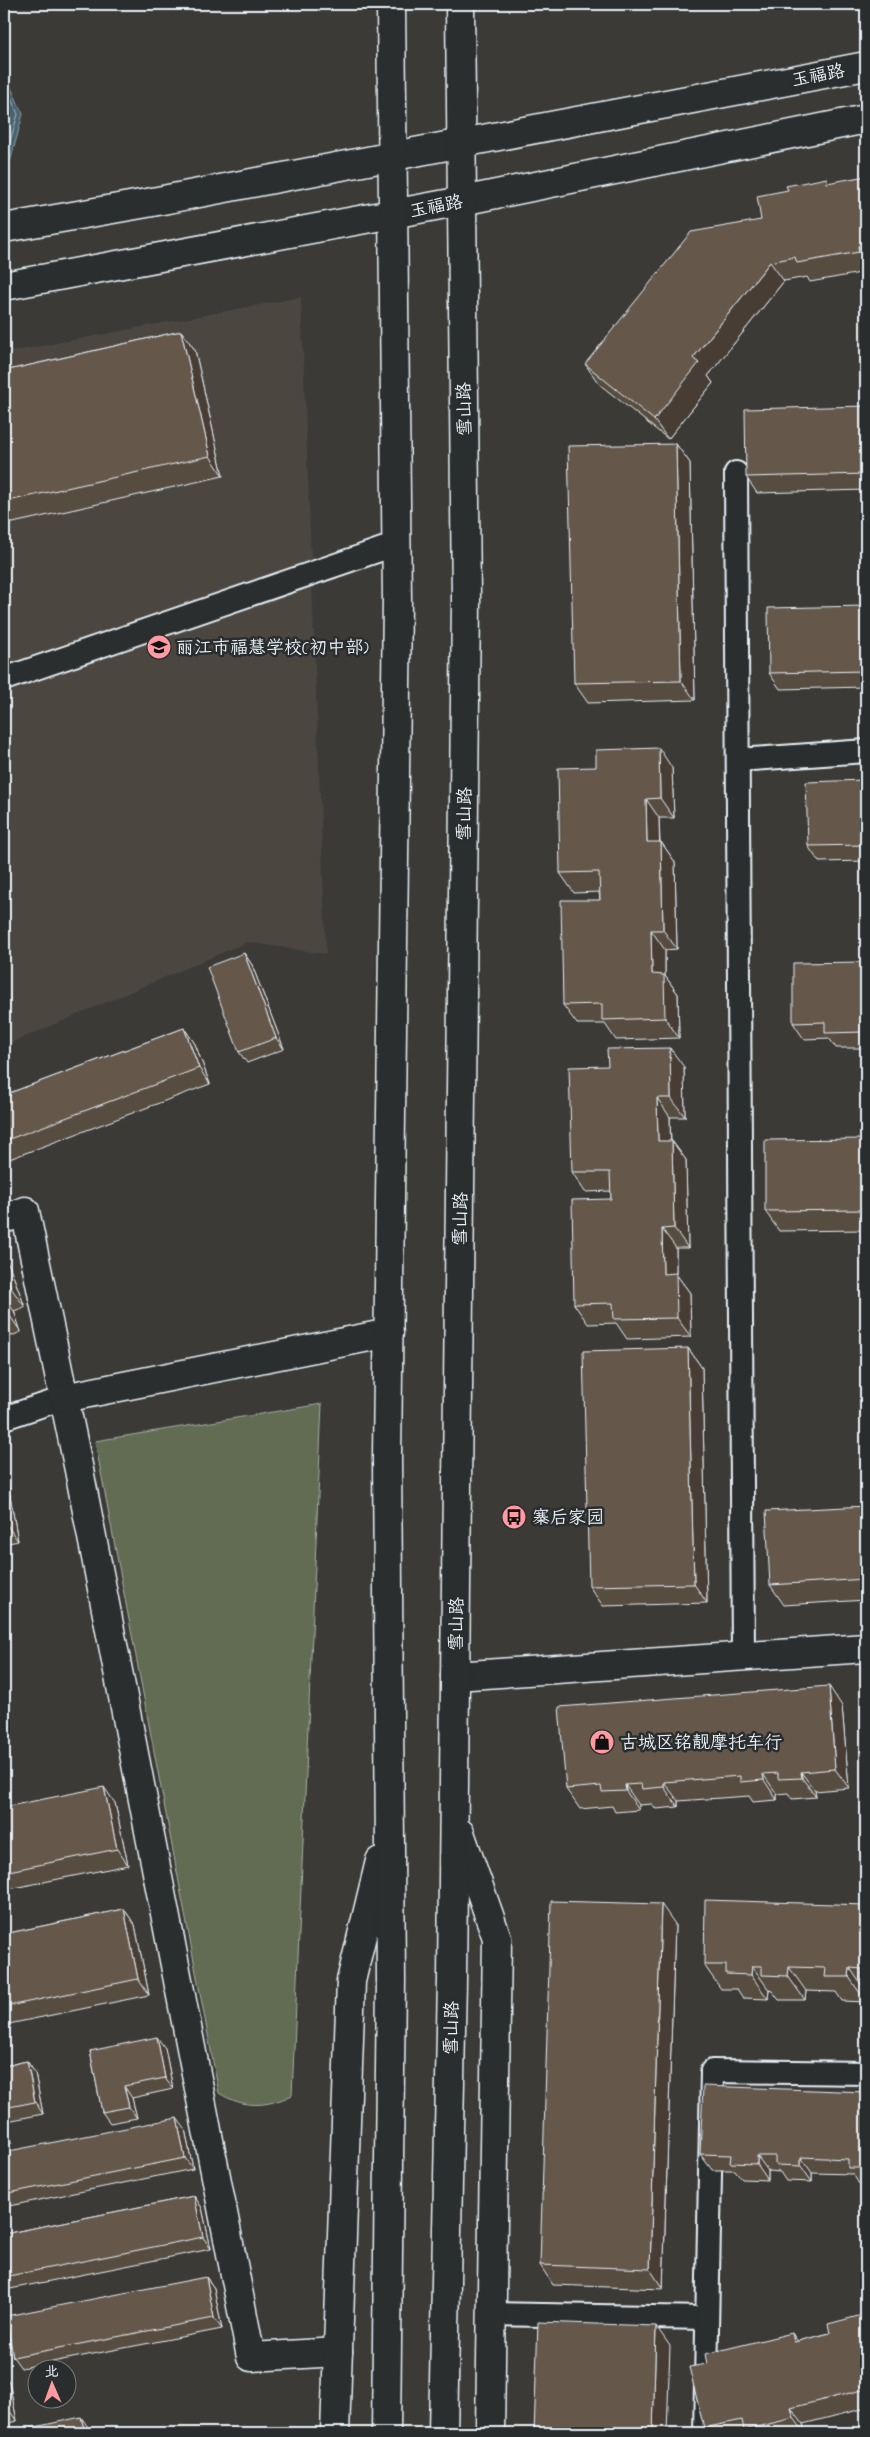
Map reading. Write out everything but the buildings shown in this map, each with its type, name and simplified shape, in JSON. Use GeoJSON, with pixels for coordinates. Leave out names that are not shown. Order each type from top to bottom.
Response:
{"type":"FeatureCollection","features":[{"type":"Feature","properties":{"kind":"main road"},"geometry":{"type":"LineString","coordinates":[[386,2433],[391,1990],[387,1468],[397,544],[391,4]]}},
{"type":"Feature","properties":{"kind":"main road","name":"雪山路"},"geometry":{"type":"LineString","coordinates":[[443,2433],[454,1816],[466,600],[460,4]]}},
{"type":"Feature","properties":{"kind":"main road","name":"玉福路"},"geometry":{"type":"LineString","coordinates":[[4,228],[866,66]]}},
{"type":"Feature","properties":{"kind":"main road","name":"玉福路"},"geometry":{"type":"LineString","coordinates":[[4,286],[462,201],[866,118]]}},
{"type":"Feature","properties":{"kind":"main road"},"geometry":{"type":"LineString","coordinates":[[4,1219],[25,1211],[64,1398],[251,2356],[338,2352]]}},
{"type":"Feature","properties":{"kind":"main road"},"geometry":{"type":"LineString","coordinates":[[64,1398],[389,1333]]}},
{"type":"Feature","properties":{"kind":"main road"},"geometry":{"type":"LineString","coordinates":[[455,1676],[866,1648]]}},
{"type":"Feature","properties":{"kind":"main road"},"geometry":{"type":"LineString","coordinates":[[454,1816],[497,1938],[490,2433]]}},
{"type":"Feature","properties":{"kind":"main road"},"geometry":{"type":"LineString","coordinates":[[335,2433],[351,1981],[390,1821]]}},
{"type":"Feature","properties":{"kind":"lane"},"geometry":{"type":"LineString","coordinates":[[736,473],[743,1656]]}},
{"type":"Feature","properties":{"kind":"lane"},"geometry":{"type":"LineString","coordinates":[[4,678],[397,544]]}},
{"type":"Feature","properties":{"kind":"lane"},"geometry":{"type":"LineString","coordinates":[[738,760],[866,751]]}},
{"type":"Feature","properties":{"kind":"lane"},"geometry":{"type":"LineString","coordinates":[[4,1418],[64,1398]]}},
{"type":"Feature","properties":{"kind":"lane"},"geometry":{"type":"LineString","coordinates":[[705,2433],[712,2071],[866,2073]]}},
{"type":"Feature","properties":{"kind":"lane"},"geometry":{"type":"LineString","coordinates":[[492,2314],[707,2318]]}},
{"type":"Feature","properties":{"kind":"shaded area","name":"丽江市福慧学校(初中部)"},"geometry":{"type":"Polygon","coordinates":[[[301,297],[326,954],[247,942],[4,1046],[4,353],[301,297]]]}},
{"type":"Feature","properties":{"kind":"green space"},"geometry":{"type":"Polygon","coordinates":[[[322,1404],[292,2095],[264,2104],[246,2104],[219,2093],[95,1441],[322,1404]]]}},
{"type":"Feature","properties":{"kind":"water"},"geometry":{"type":"Polygon","coordinates":[[[4,72],[23,114],[9,166],[4,167],[4,72]]]}},
{"type":"Feature","properties":{"kind":"place","name":"丽江市福慧学校(初中部)"},"geometry":{"type":"Point","coordinates":[159,647]}},
{"type":"Feature","properties":{"kind":"place","name":"寨后家园"},"geometry":{"type":"Point","coordinates":[514,1517]}},
{"type":"Feature","properties":{"kind":"place","name":"古城区铭靓摩托车行"},"geometry":{"type":"Point","coordinates":[602,1742]}}]}
